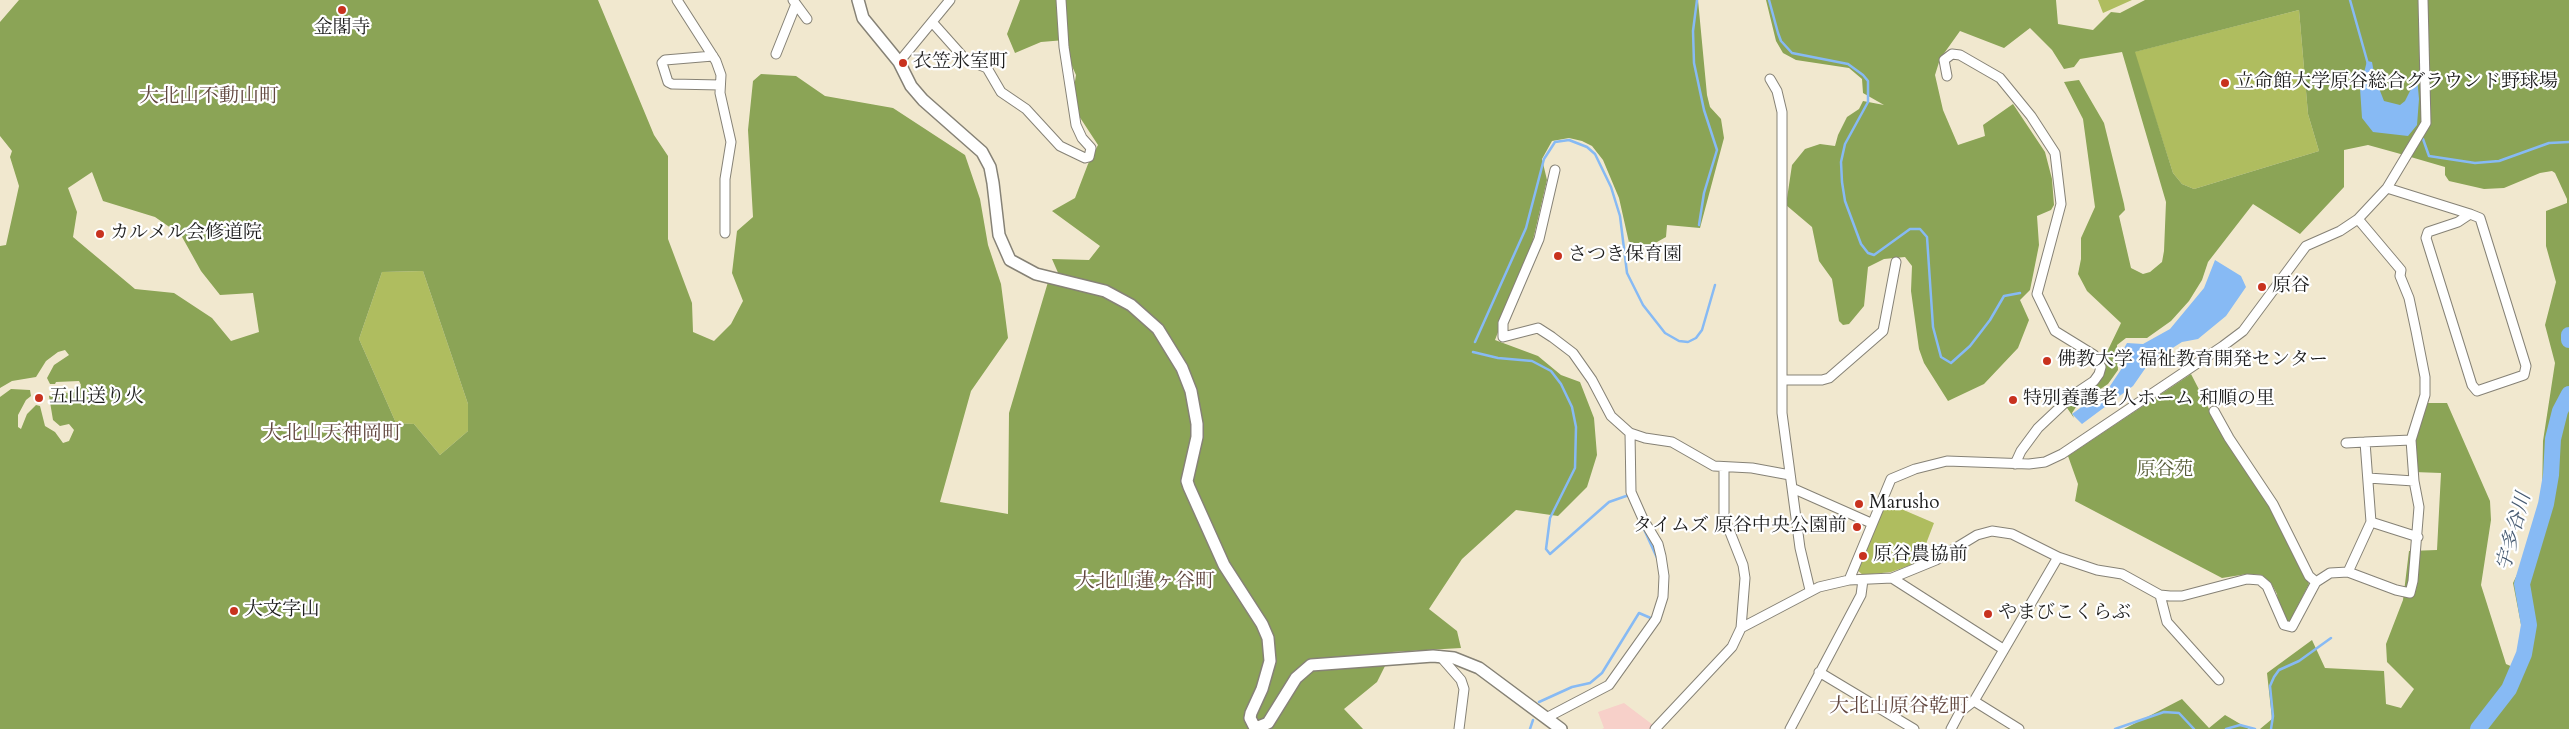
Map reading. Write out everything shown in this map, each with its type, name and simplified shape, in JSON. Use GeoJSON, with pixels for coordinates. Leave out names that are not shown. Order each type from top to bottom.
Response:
{"type":"FeatureCollection","features":[{"type":"Feature","properties":{"kind":"street"},"geometry":{"type":"LineString","coordinates":[[677,0],[713,56],[721,76],[720,85],[731,142],[725,179],[725,233]]}},
{"type":"Feature","properties":{"kind":"street"},"geometry":{"type":"LineString","coordinates":[[899,62],[950,0]]}},
{"type":"Feature","properties":{"kind":"street"},"geometry":{"type":"LineString","coordinates":[[932,22],[965,59],[987,68],[1001,92],[1026,109],[1060,146],[1086,158],[1089,157],[1091,148],[1082,138],[1076,125],[1064,48],[1061,0]]}},
{"type":"Feature","properties":{"kind":"street"},"geometry":{"type":"LineString","coordinates":[[1848,580],[1891,479],[1906,472],[1947,461],[2015,464],[2045,462],[2062,454],[2243,331],[2306,246],[2340,231],[2358,219],[2387,188],[2421,132],[2426,118],[2423,0]]}},
{"type":"Feature","properties":{"kind":"street"},"geometry":{"type":"LineString","coordinates":[[794,2],[807,19]]}},
{"type":"Feature","properties":{"kind":"street"},"geometry":{"type":"LineString","coordinates":[[776,54],[794,2]]}},
{"type":"Feature","properties":{"kind":"street"},"geometry":{"type":"LineString","coordinates":[[860,2],[870,29],[899,62],[912,86],[924,100],[982,152],[990,167],[999,235],[1010,260],[1036,274],[1105,291],[1131,305],[1158,329],[1182,368],[1191,391],[1197,424],[1197,437],[1187,480],[1189,487],[1224,565],[1262,624],[1268,638],[1270,661],[1262,689],[1251,713],[1250,718],[1254,726],[1258,727],[1268,722],[1296,678],[1311,665],[1440,656],[1454,658],[1479,668],[1561,729]]}},
{"type":"Feature","properties":{"kind":"street"},"geometry":{"type":"LineString","coordinates":[[1947,76],[1944,60],[1952,54],[1960,55],[2000,78],[2031,116],[2055,153],[2061,204],[2037,294],[2055,331],[2094,355],[2101,367],[2100,374],[2094,381],[2065,401],[2038,428],[2021,451],[2015,464]]}},
{"type":"Feature","properties":{"kind":"street"},"geometry":{"type":"LineString","coordinates":[[713,56],[665,60],[662,63],[668,82],[672,84],[720,85]]}},
{"type":"Feature","properties":{"kind":"street"},"geometry":{"type":"LineString","coordinates":[[1770,79],[1777,91],[1782,112],[1782,413],[1800,548],[1810,590]]}},
{"type":"Feature","properties":{"kind":"street"},"geometry":{"type":"LineString","coordinates":[[1555,170],[1539,239],[1503,323],[1504,337],[1538,328],[1573,353],[1592,380],[1611,416],[1630,433],[1645,438],[1672,442],[1706,462],[1724,468],[1752,468],[1790,475]]}},
{"type":"Feature","properties":{"kind":"street"},"geometry":{"type":"LineString","coordinates":[[2387,188],[2470,214],[2480,218],[2526,366],[2524,375],[2477,391],[2472,386],[2426,238],[2428,232],[2458,222],[2470,214]]}},
{"type":"Feature","properties":{"kind":"street"},"geometry":{"type":"LineString","coordinates":[[1740,628],[1810,590],[1848,580],[1892,578],[1936,560],[1977,535],[1992,531],[2012,534],[2058,557],[2097,570],[2122,574],[2160,594],[2182,596],[2230,582],[2247,579],[2260,580],[2270,592],[2279,618],[2289,628],[2295,625],[2316,582],[2330,572],[2348,572],[2396,590],[2410,593],[2418,537],[2419,507],[2414,481],[2412,440],[2425,395],[2425,377],[2409,298],[2400,276],[2401,270],[2358,219]]}},
{"type":"Feature","properties":{"kind":"street"},"geometry":{"type":"LineString","coordinates":[[1783,380],[1822,380],[1829,378],[1883,332],[1896,262]]}},
{"type":"Feature","properties":{"kind":"street"},"geometry":{"type":"LineString","coordinates":[[2214,411],[2229,438],[2273,504],[2310,576],[2316,582]]}},
{"type":"Feature","properties":{"kind":"street"},"geometry":{"type":"LineString","coordinates":[[1546,718],[1609,685],[1656,619],[1663,597],[1664,576],[1658,544],[1642,519],[1631,492],[1630,433]]}},
{"type":"Feature","properties":{"kind":"street"},"geometry":{"type":"LineString","coordinates":[[2346,443],[2412,440]]}},
{"type":"Feature","properties":{"kind":"street"},"geometry":{"type":"LineString","coordinates":[[2348,572],[2371,522],[2365,442]]}},
{"type":"Feature","properties":{"kind":"street"},"geometry":{"type":"LineString","coordinates":[[1655,729],[1732,647],[1740,628],[1745,578],[1743,564],[1724,517],[1724,468]]}},
{"type":"Feature","properties":{"kind":"street"},"geometry":{"type":"LineString","coordinates":[[2368,478],[2414,481]]}},
{"type":"Feature","properties":{"kind":"street"},"geometry":{"type":"LineString","coordinates":[[1792,488],[1871,523]]}},
{"type":"Feature","properties":{"kind":"street"},"geometry":{"type":"LineString","coordinates":[[2371,522],[2418,537]]}},
{"type":"Feature","properties":{"kind":"street"},"geometry":{"type":"LineString","coordinates":[[1951,729],[1960,712],[1974,701],[2058,557]]}},
{"type":"Feature","properties":{"kind":"street"},"geometry":{"type":"LineString","coordinates":[[1892,578],[2003,649]]}},
{"type":"Feature","properties":{"kind":"street"},"geometry":{"type":"LineString","coordinates":[[1790,729],[1818,672],[1861,596],[1863,580]]}},
{"type":"Feature","properties":{"kind":"street"},"geometry":{"type":"LineString","coordinates":[[2160,594],[2167,622],[2219,680]]}},
{"type":"Feature","properties":{"kind":"street"},"geometry":{"type":"LineString","coordinates":[[1440,656],[1461,680],[1464,690],[1459,729]]}},
{"type":"Feature","properties":{"kind":"street"},"geometry":{"type":"LineString","coordinates":[[1818,672],[1914,729]]}},
{"type":"Feature","properties":{"kind":"street"},"geometry":{"type":"LineString","coordinates":[[1974,701],[2019,729]]}},
{"type":"Feature","properties":{"kind":"shaded area"},"geometry":{"type":"Polygon","coordinates":[[[1624,703],[1653,725],[1650,729],[1602,729],[1604,728],[1598,712],[1624,703]]]}},
{"type":"Feature","properties":{"kind":"green space"},"geometry":{"type":"Polygon","coordinates":[[[19,0],[598,0],[654,135],[668,156],[668,239],[692,303],[693,332],[714,341],[731,324],[743,301],[732,273],[737,231],[753,217],[748,130],[753,81],[761,74],[796,76],[825,96],[893,108],[965,155],[980,199],[988,245],[1001,284],[1008,338],[971,391],[940,502],[1008,514],[1009,413],[1048,282],[1059,275],[1052,259],[1089,260],[1100,246],[1052,211],[1075,198],[1088,164],[1098,145],[1077,113],[1073,94],[1076,75],[1068,57],[1065,40],[1041,42],[1015,53],[1007,34],[1020,0],[1698,0],[1707,95],[1710,107],[1721,119],[1724,138],[1700,228],[1667,225],[1666,237],[1632,256],[1619,198],[1603,160],[1592,146],[1582,141],[1569,138],[1552,141],[1542,159],[1547,180],[1533,240],[1495,340],[1538,356],[1561,375],[1580,382],[1594,418],[1597,455],[1587,487],[1558,516],[1516,510],[1462,559],[1429,609],[1457,631],[1461,648],[1392,652],[1377,682],[1344,709],[1363,729],[0,729],[0,397],[11,389],[30,390],[31,396],[26,400],[18,415],[18,427],[21,429],[27,414],[36,405],[40,406],[45,426],[55,432],[63,443],[69,441],[74,430],[69,424],[60,426],[53,420],[49,396],[59,392],[69,393],[81,385],[79,381],[50,384],[47,378],[54,365],[69,355],[65,350],[58,352],[46,361],[36,377],[12,381],[0,388],[0,246],[6,245],[19,186],[10,157],[12,151],[0,136],[0,22],[19,0]],[[92,172],[68,188],[77,212],[73,237],[135,289],[174,293],[212,318],[231,341],[259,332],[253,293],[220,295],[201,271],[181,235],[155,217],[103,201],[92,172]],[[423,271],[382,272],[359,339],[396,423],[414,424],[440,455],[468,431],[468,404],[423,271]]]}},
{"type":"Feature","properties":{"kind":"green space"},"geometry":{"type":"Polygon","coordinates":[[[1766,0],[2056,0],[2058,24],[2093,30],[2111,12],[2120,13],[2145,0],[2569,0],[2569,729],[2260,729],[2272,719],[2267,673],[2312,640],[2325,668],[2384,671],[2386,704],[2401,708],[2414,689],[2387,662],[2386,644],[2403,600],[2409,551],[2437,550],[2441,473],[2414,472],[2415,443],[2425,403],[2447,403],[2490,501],[2491,520],[2481,585],[2506,664],[2515,668],[2522,654],[2524,640],[2513,583],[2532,544],[2542,496],[2543,441],[2555,363],[2545,325],[2556,282],[2546,246],[2546,211],[2567,203],[2567,199],[2555,173],[2552,171],[2540,173],[2504,188],[2484,189],[2449,181],[2445,175],[2445,167],[2397,153],[2368,145],[2344,150],[2344,187],[2300,234],[2253,204],[2208,262],[2202,280],[2189,301],[2171,321],[2147,338],[2126,338],[2117,345],[2118,370],[2108,384],[2078,404],[2072,413],[2074,418],[2065,405],[2104,367],[2108,359],[2107,352],[2121,323],[2087,291],[2078,274],[2081,259],[2081,238],[2095,207],[2083,119],[2064,82],[2079,80],[2104,123],[2124,204],[2125,210],[2119,216],[2131,268],[2143,274],[2150,272],[2162,262],[2164,251],[2166,202],[2122,52],[2080,59],[2074,67],[2064,69],[2052,50],[2030,28],[2004,48],[1960,31],[1940,59],[1935,75],[1943,110],[1958,145],[1985,136],[1983,125],[2013,104],[2045,152],[2052,179],[2054,205],[2051,210],[2037,216],[2039,245],[2030,290],[2020,300],[2029,320],[2018,348],[1984,384],[1948,401],[1924,363],[1919,349],[1911,291],[1912,266],[1905,257],[1884,259],[1868,267],[1864,306],[1849,324],[1843,325],[1839,321],[1832,279],[1819,261],[1812,227],[1786,205],[1792,165],[1805,149],[1820,144],[1835,146],[1847,117],[1859,109],[1863,101],[1884,105],[1863,93],[1862,79],[1849,68],[1796,60],[1783,53],[1776,41],[1766,0]],[[2299,10],[2135,52],[2173,173],[2182,184],[2194,189],[2319,151],[2308,114],[2299,10]]]}},
{"type":"Feature","properties":{"kind":"green space"},"geometry":{"type":"Polygon","coordinates":[[[2098,0],[2132,0],[2103,13],[2098,0]]]}},
{"type":"Feature","properties":{"kind":"green space","name":"立命館大学原谷総合グラウンド野球場"},"geometry":{"type":"Polygon","coordinates":[[[2299,10],[2308,114],[2319,151],[2194,189],[2182,184],[2173,173],[2134,52],[2299,10]]]}},
{"type":"Feature","properties":{"kind":"green space"},"geometry":{"type":"Polygon","coordinates":[[[423,271],[468,404],[468,431],[440,455],[414,424],[396,423],[359,339],[382,272],[423,271]]]}},
{"type":"Feature","properties":{"kind":"green space","name":"原谷苑"},"geometry":{"type":"Polygon","coordinates":[[[2191,374],[2225,440],[2272,510],[2309,584],[2290,621],[2286,621],[2278,605],[2277,594],[2271,583],[2262,575],[2247,574],[2222,578],[2075,501],[2078,484],[2068,456],[2191,374]]]}},
{"type":"Feature","properties":{"kind":"green space"},"geometry":{"type":"Polygon","coordinates":[[[1885,502],[1934,523],[1919,562],[1891,572],[1863,575],[1857,570],[1885,502]]]}},
{"type":"Feature","properties":{"kind":"green space"},"geometry":{"type":"Polygon","coordinates":[[[2182,699],[2209,728],[2225,715],[2249,729],[2124,729],[2182,699]]]}},
{"type":"Feature","properties":{"kind":"water"},"geometry":{"type":"Polygon","coordinates":[[[2367,61],[2372,62],[2375,78],[2384,101],[2400,105],[2405,101],[2417,77],[2419,99],[2417,125],[2408,136],[2373,132],[2362,118],[2360,88],[2367,61]]]}},
{"type":"Feature","properties":{"kind":"water"},"geometry":{"type":"Polygon","coordinates":[[[2215,260],[2241,276],[2246,287],[2226,316],[2198,339],[2182,342],[2149,363],[2133,386],[2082,424],[2072,414],[2110,386],[2124,365],[2123,350],[2127,343],[2143,344],[2170,329],[2204,288],[2215,260]]]}},
{"type":"Feature","properties":{"kind":"waterway"},"geometry":{"type":"LineString","coordinates":[[1697,0],[1693,31],[1694,63],[1704,110],[1717,150],[1704,193],[1699,225]]}},
{"type":"Feature","properties":{"kind":"waterway"},"geometry":{"type":"LineString","coordinates":[[1769,0],[1781,41],[1792,53],[1848,64],[1868,81],[1868,102],[1845,144],[1841,162],[1845,201],[1861,244],[1868,253],[1874,255],[1910,229],[1920,229],[1927,237],[1933,327],[1941,357],[1951,363],[1970,346],[1990,320],[2004,296],[2020,293]]}},
{"type":"Feature","properties":{"kind":"waterway"},"geometry":{"type":"LineString","coordinates":[[2350,0],[2368,64]]}},
{"type":"Feature","properties":{"kind":"waterway"},"geometry":{"type":"LineString","coordinates":[[2419,138],[2423,139],[2429,156],[2475,163],[2499,161],[2549,143],[2569,142]]}},
{"type":"Feature","properties":{"kind":"waterway"},"geometry":{"type":"LineString","coordinates":[[1475,342],[1526,228],[1544,159],[1555,142],[1569,140],[1587,147],[1595,154],[1611,187],[1620,216],[1627,273],[1643,305],[1665,333],[1679,341],[1688,342],[1696,338],[1702,330],[1715,285]]}},
{"type":"Feature","properties":{"kind":"waterway","name":"宇多谷川"},"geometry":{"type":"LineString","coordinates":[[2569,335],[2569,340]]}},
{"type":"Feature","properties":{"kind":"waterway"},"geometry":{"type":"LineString","coordinates":[[1473,352],[1498,358],[1532,361],[1551,371],[1561,384],[1572,407],[1576,427],[1575,468],[1550,518],[1546,549],[1550,554],[1609,502],[1629,495],[1629,497]]}},
{"type":"Feature","properties":{"kind":"waterway","name":"宇多谷川"},"geometry":{"type":"LineString","coordinates":[[2478,729],[2509,689],[2524,654],[2529,625],[2522,584],[2546,504],[2551,475],[2553,439],[2560,411],[2569,394]]}},
{"type":"Feature","properties":{"kind":"waterway"},"geometry":{"type":"LineString","coordinates":[[1643,527],[1658,560]]}},
{"type":"Feature","properties":{"kind":"waterway"},"geometry":{"type":"LineString","coordinates":[[1539,702],[1572,687],[1590,683],[1602,673],[1639,613],[1653,619]]}},
{"type":"Feature","properties":{"kind":"waterway"},"geometry":{"type":"LineString","coordinates":[[2271,729],[2273,716],[2270,686],[2274,677],[2279,670],[2299,661],[2331,638]]}},
{"type":"Feature","properties":{"kind":"waterway"},"geometry":{"type":"LineString","coordinates":[[2115,729],[2164,712],[2179,713],[2194,729]]}},
{"type":"Feature","properties":{"kind":"waterway"},"geometry":{"type":"LineString","coordinates":[[1530,729],[1533,720]]}},
{"type":"Feature","properties":{"kind":"waterway"},"geometry":{"type":"LineString","coordinates":[[2226,729],[2240,725],[2255,729]]}},
{"type":"Feature","properties":{"kind":"place","name":"金閣寺"},"geometry":{"type":"Point","coordinates":[342,10]}},
{"type":"Feature","properties":{"kind":"place","name":"衣笠氷室町"},"geometry":{"type":"Point","coordinates":[903,63]}},
{"type":"Feature","properties":{"kind":"place","name":"立命館大学原谷総合グラウンド野球場"},"geometry":{"type":"Point","coordinates":[2225,83]}},
{"type":"Feature","properties":{"kind":"place","name":"カルメル会修道院"},"geometry":{"type":"Point","coordinates":[100,234]}},
{"type":"Feature","properties":{"kind":"place","name":"さつき保育園"},"geometry":{"type":"Point","coordinates":[1558,256]}},
{"type":"Feature","properties":{"kind":"place","name":"原谷"},"geometry":{"type":"Point","coordinates":[2262,287]}},
{"type":"Feature","properties":{"kind":"place","name":"佛教大学 福祉教育開発センター"},"geometry":{"type":"Point","coordinates":[2047,361]}},
{"type":"Feature","properties":{"kind":"place","name":"五山送り火"},"geometry":{"type":"Point","coordinates":[39,398]}},
{"type":"Feature","properties":{"kind":"place","name":"特別養護老人ホーム 和順の里"},"geometry":{"type":"Point","coordinates":[2013,400]}},
{"type":"Feature","properties":{"kind":"place","name":"Marusho"},"geometry":{"type":"Point","coordinates":[1859,504]}},
{"type":"Feature","properties":{"kind":"place","name":"タイムズ 原谷中央公園前"},"geometry":{"type":"Point","coordinates":[1857,527]}},
{"type":"Feature","properties":{"kind":"place","name":"原谷農協前"},"geometry":{"type":"Point","coordinates":[1863,556]}},
{"type":"Feature","properties":{"kind":"place","name":"大文字山"},"geometry":{"type":"Point","coordinates":[234,611]}},
{"type":"Feature","properties":{"kind":"place","name":"やまびこくらぶ"},"geometry":{"type":"Point","coordinates":[1988,614]}},
{"type":"Feature","properties":{"kind":"district","name":"大北山不動山町"},"geometry":{"type":"Point","coordinates":[209,97]}},
{"type":"Feature","properties":{"kind":"district","name":"大北山天神岡町"},"geometry":{"type":"Point","coordinates":[332,434]}},
{"type":"Feature","properties":{"kind":"district","name":"大北山蓮ヶ谷町"},"geometry":{"type":"Point","coordinates":[1145,582]}},
{"type":"Feature","properties":{"kind":"district","name":"大北山原谷乾町"},"geometry":{"type":"Point","coordinates":[1899,707]}}]}
